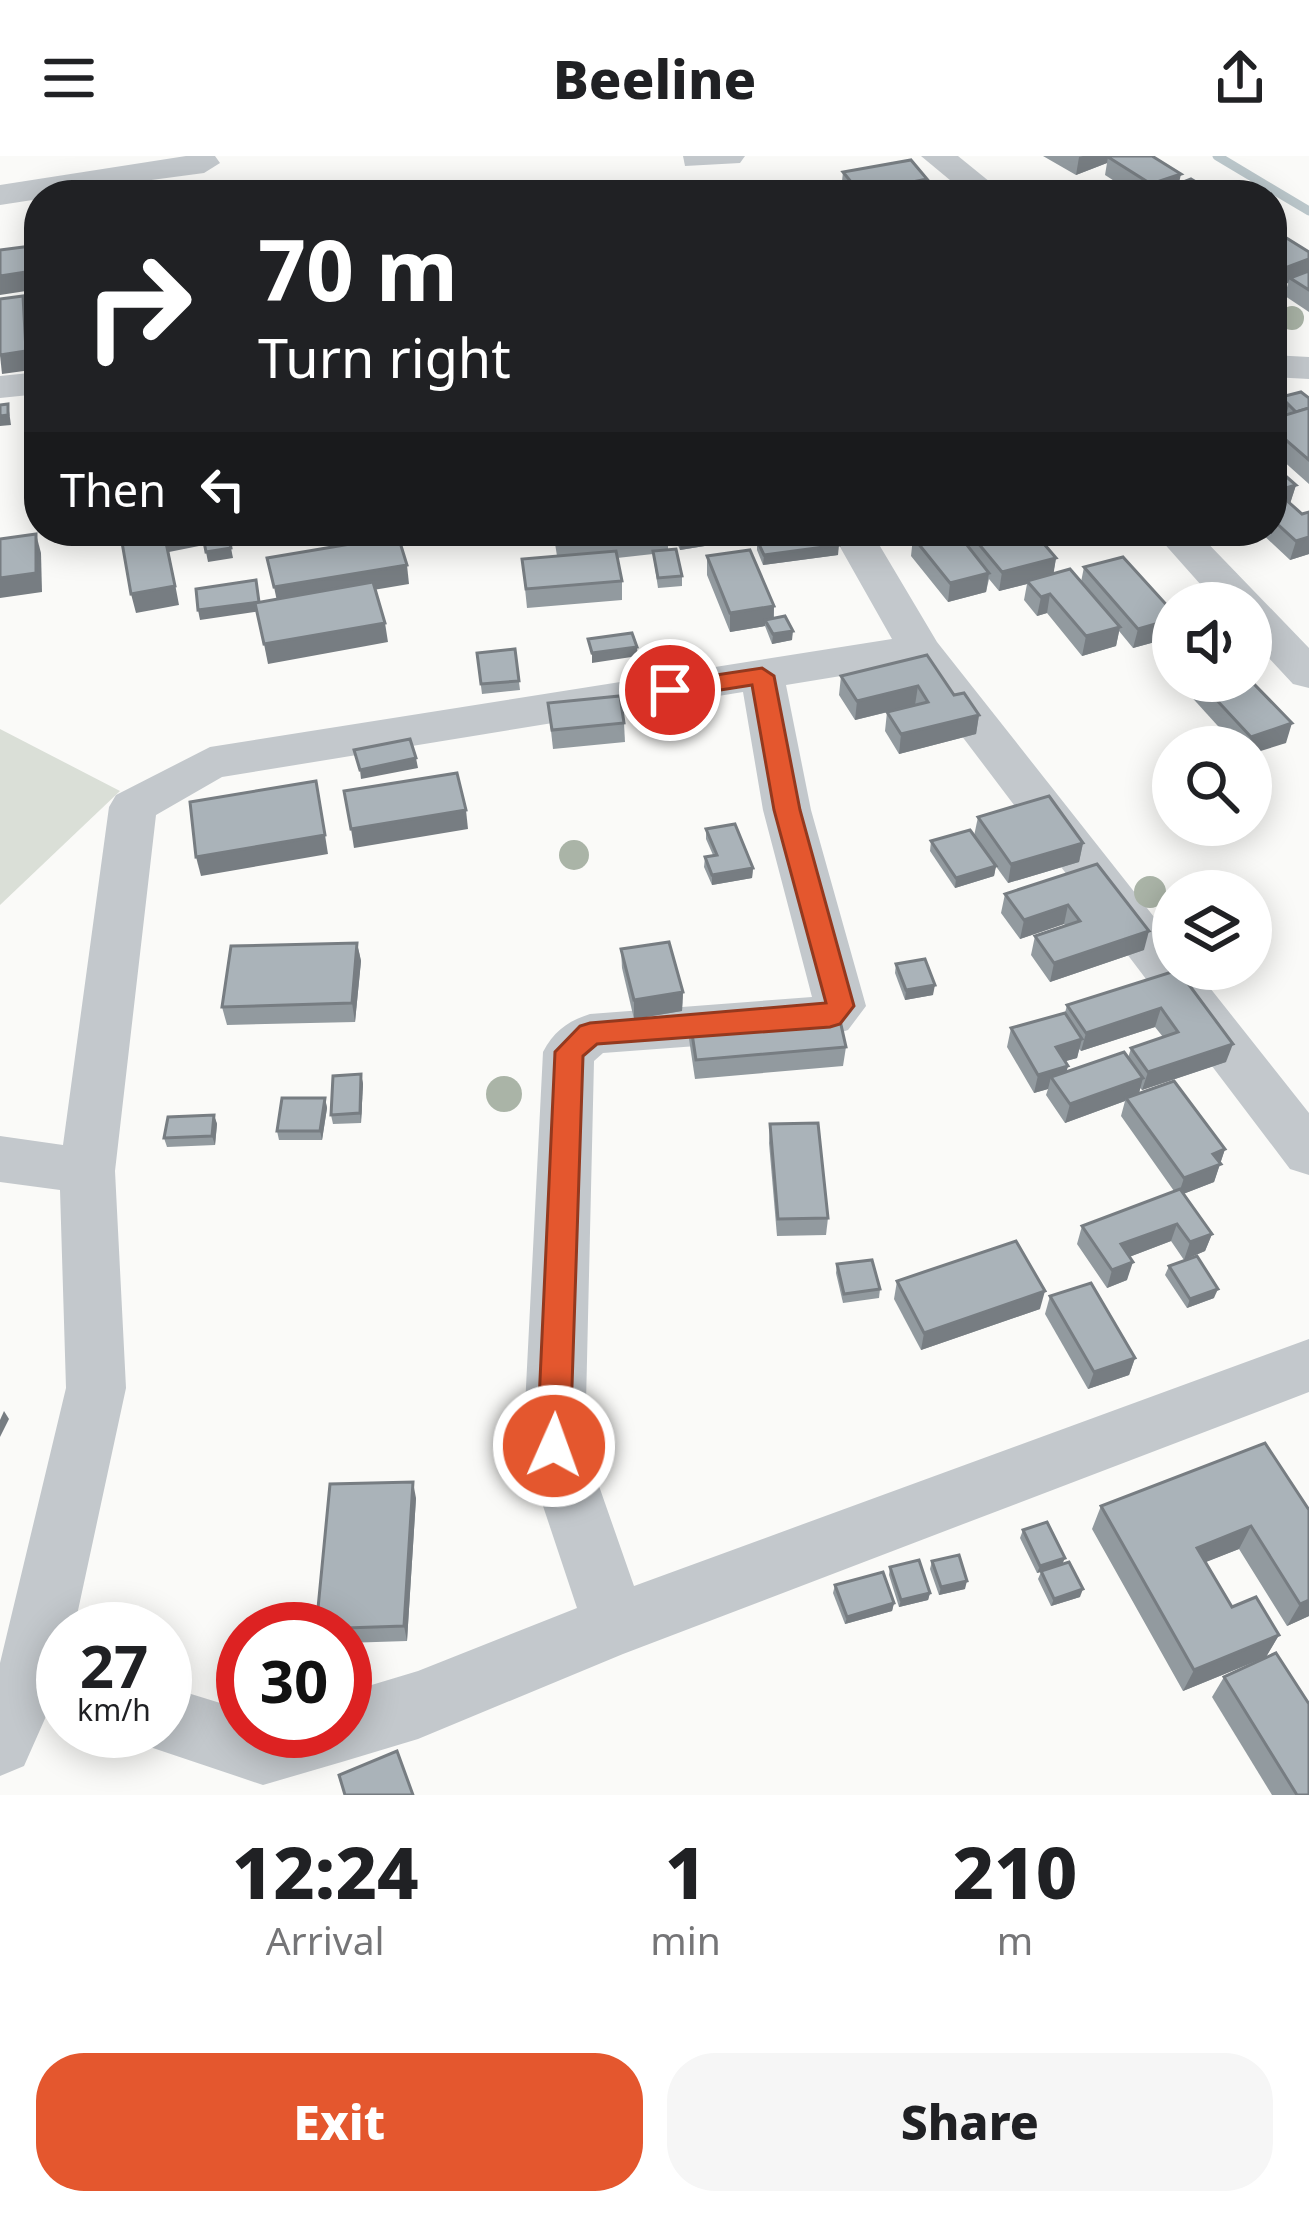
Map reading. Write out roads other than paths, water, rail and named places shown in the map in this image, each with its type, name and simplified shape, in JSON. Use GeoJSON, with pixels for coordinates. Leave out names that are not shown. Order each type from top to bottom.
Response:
{"type":"FeatureCollection","features":[{"type":"Feature","properties":{"kind":"street"},"geometry":{"type":"LineString","coordinates":[[938,156],[969,180]]}},
{"type":"Feature","properties":{"kind":"street"},"geometry":{"type":"LineString","coordinates":[[129,180],[206,171]]}},
{"type":"Feature","properties":{"kind":"street"},"geometry":{"type":"LineString","coordinates":[[860,546],[919,649],[1309,1153]]}},
{"type":"Feature","properties":{"kind":"street"},"geometry":{"type":"LineString","coordinates":[[1187,546],[1221,582]]}},
{"type":"Feature","properties":{"kind":"street"},"geometry":{"type":"LineString","coordinates":[[1272,635],[1309,674]]}},
{"type":"Feature","properties":{"kind":"street"},"geometry":{"type":"LineString","coordinates":[[0,1742],[31,1678],[96,1388],[87,1171],[134,807],[210,764],[919,649]]}},
{"type":"Feature","properties":{"kind":"street"},"geometry":{"type":"LineString","coordinates":[[616,1625],[554,1446],[569,1052],[590,1034],[830,1016],[840,1006],[787,810],[762,676]]}},
{"type":"Feature","properties":{"kind":"street"},"geometry":{"type":"LineString","coordinates":[[0,1159],[87,1171]]}},
{"type":"Feature","properties":{"kind":"street"},"geometry":{"type":"LineString","coordinates":[[372,1719],[1309,1365]]}},
{"type":"Feature","properties":{"kind":"waterway"},"geometry":{"type":"LineString","coordinates":[[1217,156],[1257,180]]}},
{"type":"Feature","properties":{"kind":"waterway"},"geometry":{"type":"LineString","coordinates":[[1287,198],[1309,211]]}}]}
